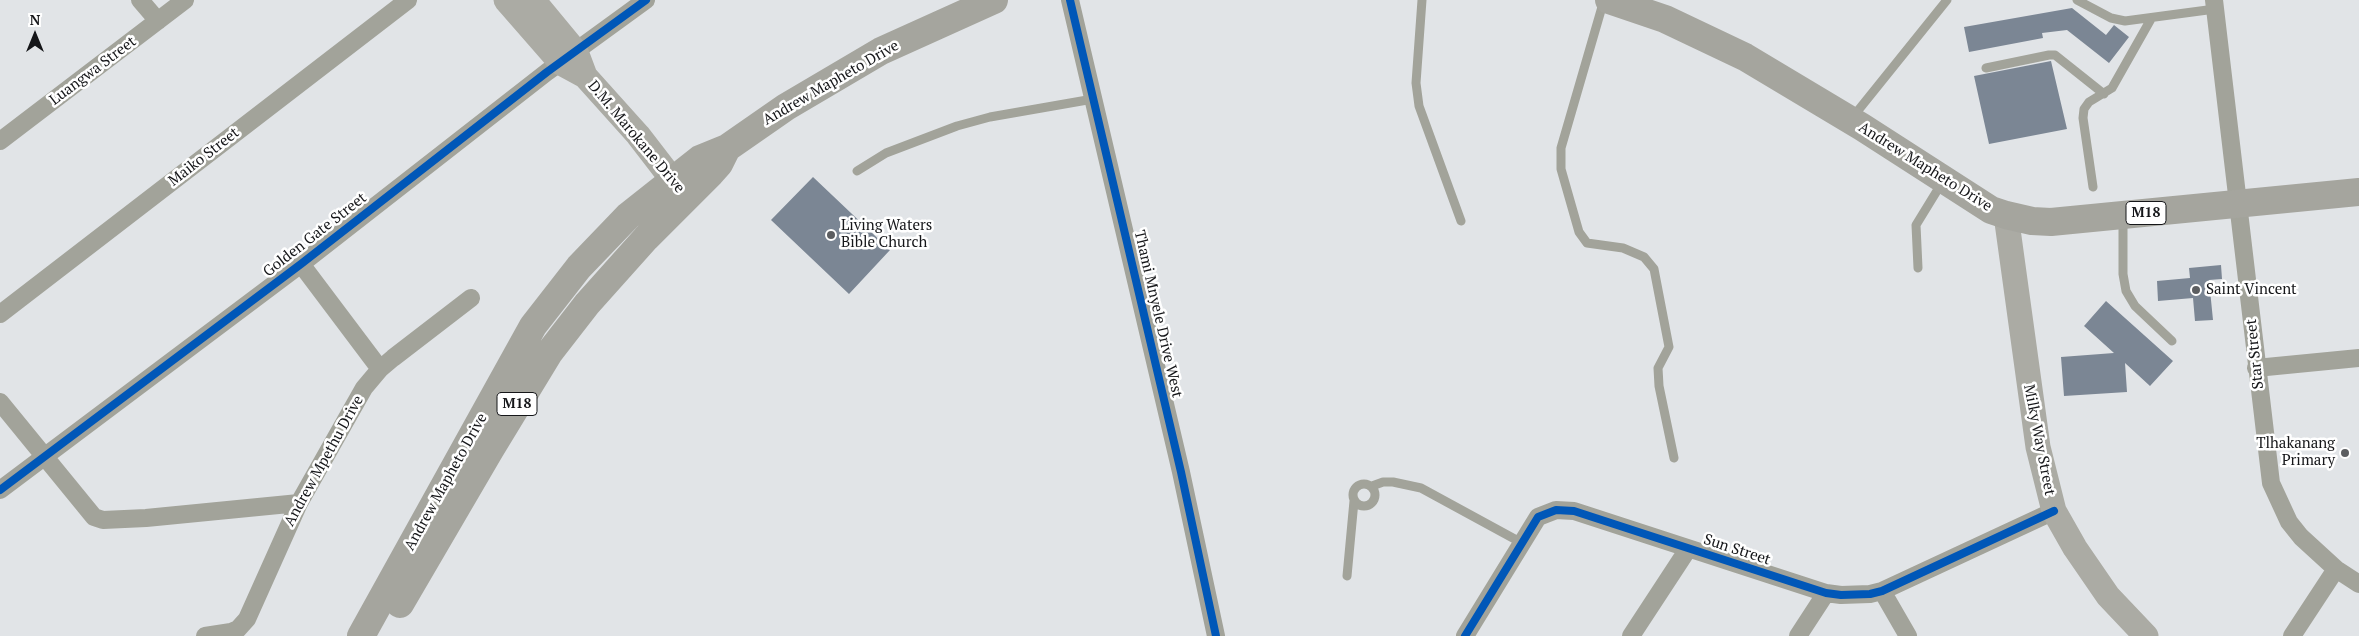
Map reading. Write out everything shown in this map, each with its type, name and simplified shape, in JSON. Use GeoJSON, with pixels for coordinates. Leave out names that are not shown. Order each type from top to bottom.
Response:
{"type":"FeatureCollection","features":[{"type":"Feature","properties":{"kind":"main road","name":"Andrew Mapheto Drive"},"geometry":{"type":"LineString","coordinates":[[361,636],[533,326],[579,267],[628,216],[715,169],[727,148],[786,107],[881,51],[994,0]]}},
{"type":"Feature","properties":{"kind":"main road","name":"Andrew Mapheto Drive"},"geometry":{"type":"LineString","coordinates":[[1609,0],[1665,19],[1745,57],[1850,120],[1991,210],[2006,215],[2032,221],[2051,222],[2359,192]]}},
{"type":"Feature","properties":{"kind":"main road","name":"Andrew Mapheto Drive"},"geometry":{"type":"LineString","coordinates":[[382,636],[490,450],[549,353],[679,188]]}},
{"type":"Feature","properties":{"kind":"street"},"geometry":{"type":"LineString","coordinates":[[140,0],[158,21]]}},
{"type":"Feature","properties":{"kind":"street","name":"Luangwa Street"},"geometry":{"type":"LineString","coordinates":[[0,141],[185,0]]}},
{"type":"Feature","properties":{"kind":"street","name":"Maiko Street"},"geometry":{"type":"LineString","coordinates":[[0,314],[408,0]]}},
{"type":"Feature","properties":{"kind":"street","name":"D.M. Marokane Drive"},"geometry":{"type":"LineString","coordinates":[[506,0],[585,76],[638,136],[679,188]]}},
{"type":"Feature","properties":{"kind":"street","name":"D.M. Marokane Drive"},"geometry":{"type":"LineString","coordinates":[[533,0],[568,58]]}},
{"type":"Feature","properties":{"kind":"street","name":"Golden Gate Street"},"geometry":{"type":"LineString","coordinates":[[0,490],[301,264],[646,0]]}},
{"type":"Feature","properties":{"kind":"street","name":"Thami Mnyele Drive West"},"geometry":{"type":"LineString","coordinates":[[1070,0],[1181,472],[1216,636]]}},
{"type":"Feature","properties":{"kind":"street","name":"Star Street"},"geometry":{"type":"LineString","coordinates":[[2214,5],[2271,483],[2289,522],[2301,537],[2336,569],[2359,584]]}},
{"type":"Feature","properties":{"kind":"street","name":"Milky Way Street"},"geometry":{"type":"LineString","coordinates":[[2006,215],[2038,447],[2054,511],[2075,548],[2103,589],[2132,623],[2146,636]]}},
{"type":"Feature","properties":{"kind":"street"},"geometry":{"type":"LineString","coordinates":[[301,264],[380,369]]}},
{"type":"Feature","properties":{"kind":"street","name":"Andrew Mpethu Drive"},"geometry":{"type":"LineString","coordinates":[[205,636],[231,632],[238,629],[247,619],[299,503],[356,402],[380,369],[471,298]]}},
{"type":"Feature","properties":{"kind":"street"},"geometry":{"type":"LineString","coordinates":[[2256,368],[2359,358]]}},
{"type":"Feature","properties":{"kind":"street"},"geometry":{"type":"LineString","coordinates":[[0,402],[94,517],[103,520],[146,518],[299,503]]}},
{"type":"Feature","properties":{"kind":"street","name":"Sun Street"},"geometry":{"type":"LineString","coordinates":[[1465,636],[1538,517],[1546,512],[1565,509],[1826,593],[1858,595],[1882,591],[2054,511]]}},
{"type":"Feature","properties":{"kind":"street"},"geometry":{"type":"LineString","coordinates":[[1632,636],[1688,549]]}},
{"type":"Feature","properties":{"kind":"street"},"geometry":{"type":"LineString","coordinates":[[2292,636],[2336,569]]}},
{"type":"Feature","properties":{"kind":"street"},"geometry":{"type":"LineString","coordinates":[[1882,591],[1908,636]]}},
{"type":"Feature","properties":{"kind":"street"},"geometry":{"type":"LineString","coordinates":[[1798,636],[1826,593]]}},
{"type":"Feature","properties":{"kind":"lane"},"geometry":{"type":"LineString","coordinates":[[1422,0],[1416,83],[1419,106],[1461,221]]}},
{"type":"Feature","properties":{"kind":"lane"},"geometry":{"type":"LineString","coordinates":[[1604,0],[1561,148],[1561,169],[1579,232],[1587,243],[1623,248],[1644,257],[1654,269],[1669,347],[1658,368],[1659,386],[1674,458]]}},
{"type":"Feature","properties":{"kind":"lane"},"geometry":{"type":"LineString","coordinates":[[1850,120],[1947,0]]}},
{"type":"Feature","properties":{"kind":"lane"},"geometry":{"type":"LineString","coordinates":[[2077,0],[2112,18],[2134,22],[2214,5]]}},
{"type":"Feature","properties":{"kind":"lane"},"geometry":{"type":"LineString","coordinates":[[2093,186],[2083,118],[2084,109],[2089,102],[2112,88],[2151,19]]}},
{"type":"Feature","properties":{"kind":"lane"},"geometry":{"type":"LineString","coordinates":[[1986,68],[2049,54],[2055,55],[2104,94]]}},
{"type":"Feature","properties":{"kind":"lane"},"geometry":{"type":"LineString","coordinates":[[858,171],[886,153],[957,126],[999,115],[1093,99]]}},
{"type":"Feature","properties":{"kind":"lane"},"geometry":{"type":"LineString","coordinates":[[1918,268],[1916,225],[1943,180]]}},
{"type":"Feature","properties":{"kind":"lane"},"geometry":{"type":"LineString","coordinates":[[2123,215],[2123,274],[2126,291],[2135,306],[2172,342]]}},
{"type":"Feature","properties":{"kind":"lane"},"geometry":{"type":"LineString","coordinates":[[1347,576],[1354,501],[1353,491],[1356,486],[1361,484],[1372,486],[1383,482],[1393,482],[1421,488],[1522,543]]}},
{"type":"Feature","properties":{"kind":"lane"},"geometry":{"type":"LineString","coordinates":[[1354,501],[1364,506],[1374,501],[1376,496],[1372,486]]}},
{"type":"Feature","properties":{"kind":"building"},"geometry":{"type":"Polygon","coordinates":[[[2072,8],[2106,35],[2114,25],[2129,37],[2109,63],[2067,30],[2042,33],[2043,38],[1969,52],[1964,27],[2072,8]]]}},
{"type":"Feature","properties":{"kind":"building"},"geometry":{"type":"Polygon","coordinates":[[[2051,61],[2067,129],[1989,144],[1974,76],[2051,61]]]}},
{"type":"Feature","properties":{"kind":"building","name":"Living Waters Bible Church"},"geometry":{"type":"Polygon","coordinates":[[[813,177],[890,250],[849,294],[771,220],[813,177]]]}},
{"type":"Feature","properties":{"kind":"building"},"geometry":{"type":"Polygon","coordinates":[[[2221,265],[2222,279],[2209,280],[2213,320],[2195,321],[2193,298],[2158,301],[2157,281],[2190,278],[2189,268],[2221,265]]]}},
{"type":"Feature","properties":{"kind":"building"},"geometry":{"type":"Polygon","coordinates":[[[2106,301],[2173,361],[2150,386],[2125,363],[2127,392],[2064,396],[2061,357],[2114,353],[2084,326],[2106,301]]]}},
{"type":"Feature","properties":{"kind":"cycle path"},"geometry":{"type":"LineString","coordinates":[[0,490],[301,264],[547,72],[646,0]]}},
{"type":"Feature","properties":{"kind":"cycle path"},"geometry":{"type":"LineString","coordinates":[[1070,0],[1181,472],[1216,636]]}},
{"type":"Feature","properties":{"kind":"cycle path"},"geometry":{"type":"LineString","coordinates":[[1465,636],[1538,517],[1556,510],[1574,511],[1826,593],[1841,595],[1870,594],[1882,591],[2054,511]]}},
{"type":"Feature","properties":{"kind":"place","name":"Living Waters Bible Church"},"geometry":{"type":"Point","coordinates":[831,235]}},
{"type":"Feature","properties":{"kind":"place","name":"Saint Vincent"},"geometry":{"type":"Point","coordinates":[2196,290]}},
{"type":"Feature","properties":{"kind":"place","name":"Tlhakanang Primary"},"geometry":{"type":"Point","coordinates":[2345,453]}}]}
